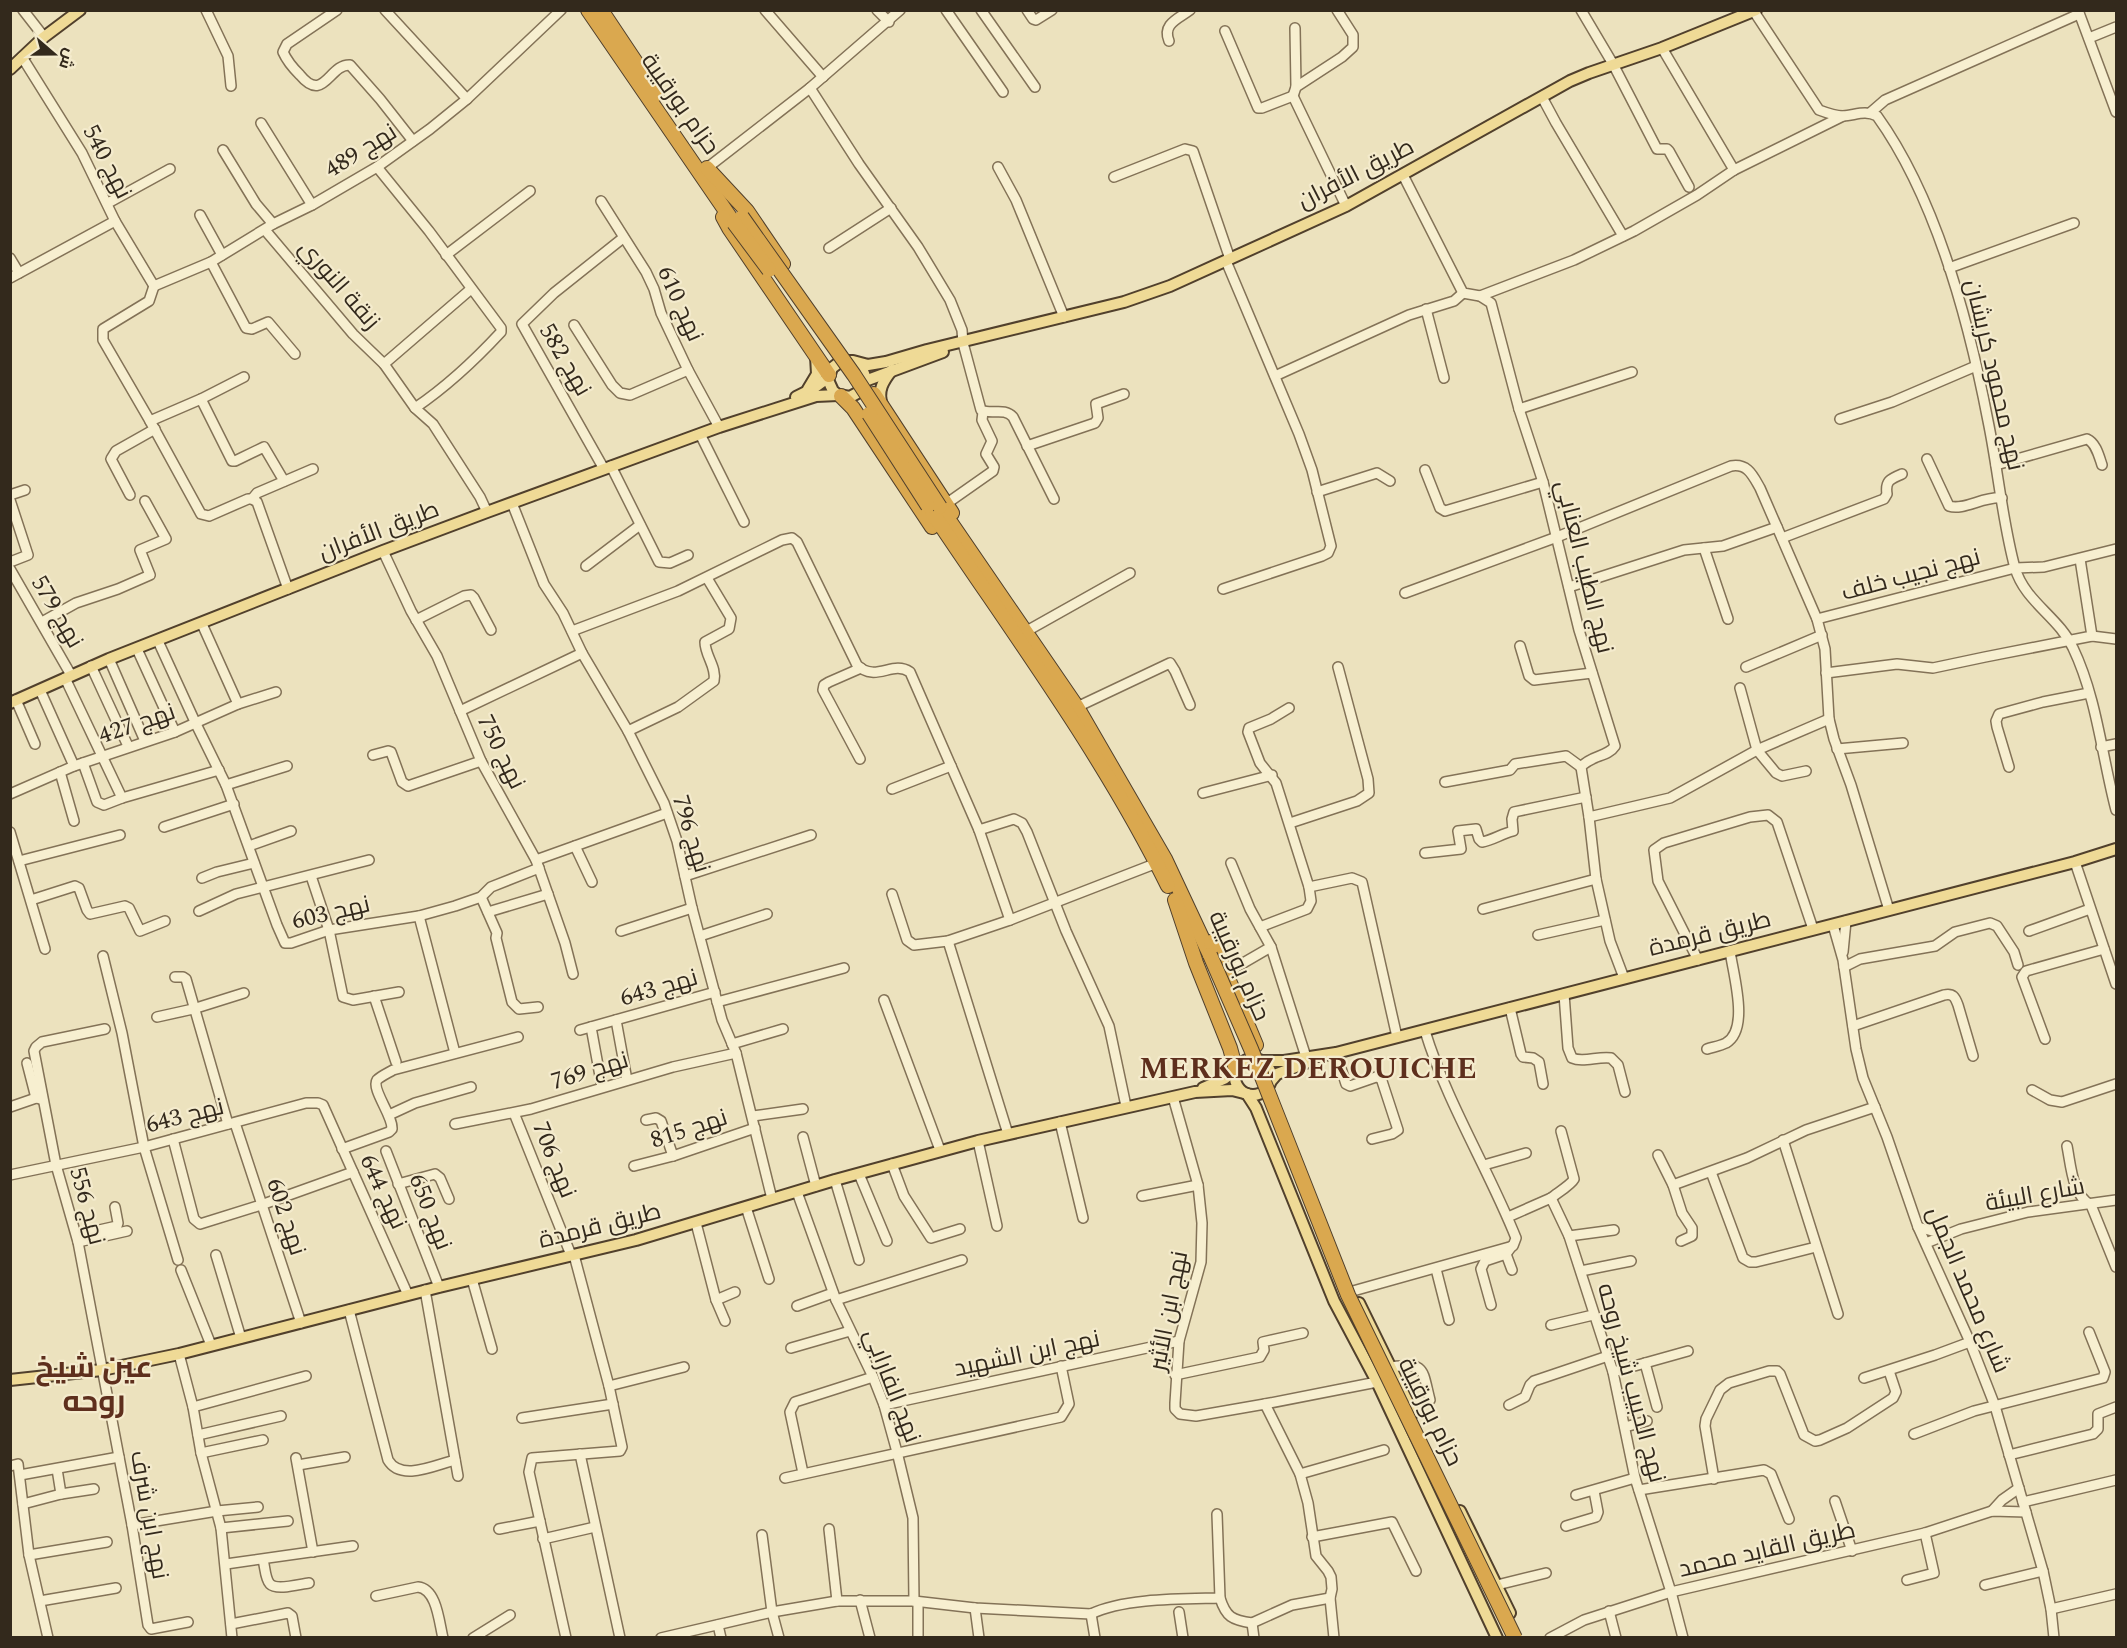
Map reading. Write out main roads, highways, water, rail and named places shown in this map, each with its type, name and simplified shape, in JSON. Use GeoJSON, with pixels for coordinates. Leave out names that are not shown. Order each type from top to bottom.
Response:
{"type":"FeatureCollection","features":[{"type":"Feature","properties":{"kind":"highway","name":"حزام بورقيبة"},"geometry":{"type":"LineString","coordinates":[[588,10],[704,170]]}},
{"type":"Feature","properties":{"kind":"highway","name":"حزام بورقيبة"},"geometry":{"type":"LineString","coordinates":[[601,10],[738,220],[861,385],[1017,627],[1178,897]]}},
{"type":"Feature","properties":{"kind":"highway"},"geometry":{"type":"LineString","coordinates":[[704,170],[729,228],[829,376]]}},
{"type":"Feature","properties":{"kind":"highway"},"geometry":{"type":"LineString","coordinates":[[704,170],[747,211],[855,362]]}},
{"type":"Feature","properties":{"kind":"highway"},"geometry":{"type":"LineString","coordinates":[[865,381],[940,508]]}},
{"type":"Feature","properties":{"kind":"highway"},"geometry":{"type":"LineString","coordinates":[[839,395],[853,408],[949,552],[1017,627]]}},
{"type":"Feature","properties":{"kind":"highway","name":"حزام بورقيبة"},"geometry":{"type":"LineString","coordinates":[[1017,627],[1077,707],[1165,859],[1178,897],[1251,1049],[1348,1295],[1515,1638]]}},
{"type":"Feature","properties":{"kind":"highway"},"geometry":{"type":"LineString","coordinates":[[1178,897],[1217,951],[1263,1061]]}},
{"type":"Feature","properties":{"kind":"highway"},"geometry":{"type":"LineString","coordinates":[[1178,897],[1196,963],[1228,1041],[1236,1070]]}},
{"type":"Feature","properties":{"kind":"highway","name":"حزام بورقيبة"},"geometry":{"type":"LineString","coordinates":[[1206,957],[1340,1297],[1504,1638]]}},
{"type":"Feature","properties":{"kind":"main road"},"geometry":{"type":"LineString","coordinates":[[10,69],[44,37],[80,10]]}},
{"type":"Feature","properties":{"kind":"main road","name":"طريق الأفران"},"geometry":{"type":"LineString","coordinates":[[855,362],[875,365],[1136,298],[1170,286],[1346,206],[1570,81],[1662,48],[1754,11]]}},
{"type":"Feature","properties":{"kind":"main road","name":"طريق الأفران"},"geometry":{"type":"LineString","coordinates":[[865,381],[963,343]]}},
{"type":"Feature","properties":{"kind":"main road"},"geometry":{"type":"LineString","coordinates":[[806,393],[817,374],[816,356]]}},
{"type":"Feature","properties":{"kind":"main road"},"geometry":{"type":"LineString","coordinates":[[841,361],[855,362],[865,373],[861,391],[850,397],[839,395],[830,385],[829,376],[836,364],[841,361]]}},
{"type":"Feature","properties":{"kind":"main road"},"geometry":{"type":"LineString","coordinates":[[883,408],[880,389],[893,370]]}},
{"type":"Feature","properties":{"kind":"main road","name":"طريق الأفران"},"geometry":{"type":"LineString","coordinates":[[767,411],[806,393],[829,376]]}},
{"type":"Feature","properties":{"kind":"main road","name":"طريق الأفران"},"geometry":{"type":"LineString","coordinates":[[13,702],[91,666],[487,512],[767,411],[816,396],[839,395]]}},
{"type":"Feature","properties":{"kind":"main road","name":"طريق قرمدة"},"geometry":{"type":"LineString","coordinates":[[1263,1061],[1284,1061],[1336,1053],[2075,862],[2116,849]]}},
{"type":"Feature","properties":{"kind":"main road","name":"طريق قرمدة"},"geometry":{"type":"LineString","coordinates":[[1271,1083],[1277,1074],[1310,1058]]}},
{"type":"Feature","properties":{"kind":"main road"},"geometry":{"type":"LineString","coordinates":[[1244,1060],[1263,1061],[1270,1070],[1271,1083],[1258,1095],[1246,1094],[1235,1080],[1236,1070],[1244,1060]]}},
{"type":"Feature","properties":{"kind":"main road","name":"طريق قرمدة"},"geometry":{"type":"LineString","coordinates":[[1195,1092],[1224,1079],[1236,1070]]}},
{"type":"Feature","properties":{"kind":"main road","name":"حزام بورقيبة"},"geometry":{"type":"LineString","coordinates":[[1271,1083],[1353,1291],[1521,1638]]}},
{"type":"Feature","properties":{"kind":"main road","name":"طريق قرمدة"},"geometry":{"type":"LineString","coordinates":[[10,1380],[102,1370],[211,1346],[425,1290],[636,1240],[940,1150],[1126,1106],[1195,1092],[1232,1090],[1246,1094]]}},
{"type":"Feature","properties":{"kind":"main road","name":"حزام بورقيبة"},"geometry":{"type":"LineString","coordinates":[[1246,1094],[1256,1108],[1334,1301],[1377,1382],[1410,1457],[1497,1638]]}},
{"type":"Feature","properties":{"kind":"main road"},"geometry":{"type":"LineString","coordinates":[[1314,1251],[1336,1245]]}},
{"type":"Feature","properties":{"kind":"main road"},"geometry":{"type":"LineString","coordinates":[[1410,1457],[1429,1448]]}},
{"type":"Feature","properties":{"kind":"district","name":"MERKEZ DEROUICHE"},"geometry":{"type":"Point","coordinates":[1308,1069]}},
{"type":"Feature","properties":{"kind":"district","name":"عين شيخ روحه"},"geometry":{"type":"Point","coordinates":[94,1385]}}]}
